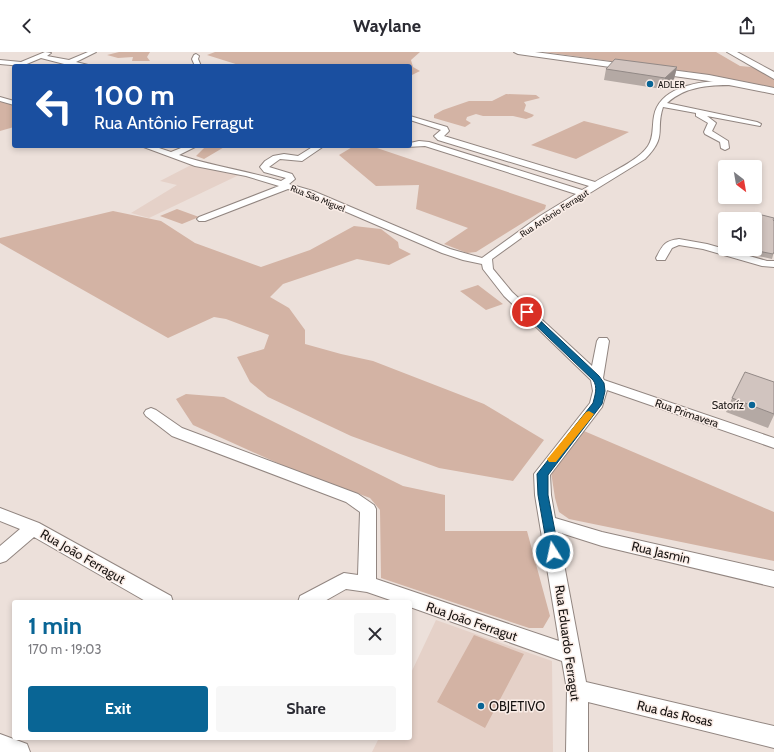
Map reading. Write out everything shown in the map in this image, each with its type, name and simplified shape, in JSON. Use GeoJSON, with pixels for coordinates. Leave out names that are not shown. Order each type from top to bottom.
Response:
{"type":"FeatureCollection","features":[{"type":"Feature","properties":{"kind":"main road"},"geometry":{"type":"LineString","coordinates":[[518,52],[695,76],[774,91]]}},
{"type":"Feature","properties":{"kind":"main road"},"geometry":{"type":"LineString","coordinates":[[731,52],[774,76]]}},
{"type":"Feature","properties":{"kind":"main road"},"geometry":{"type":"LineString","coordinates":[[740,52],[774,70]]}},
{"type":"Feature","properties":{"kind":"main road"},"geometry":{"type":"LineString","coordinates":[[695,76],[774,97]]}},
{"type":"Feature","properties":{"kind":"street"},"geometry":{"type":"LineString","coordinates":[[64,64],[93,52]]}},
{"type":"Feature","properties":{"kind":"street"},"geometry":{"type":"LineString","coordinates":[[21,64],[49,53],[68,58],[71,61]]}},
{"type":"Feature","properties":{"kind":"street"},"geometry":{"type":"LineString","coordinates":[[40,56],[82,64]]}},
{"type":"Feature","properties":{"kind":"street"},"geometry":{"type":"LineString","coordinates":[[196,56],[195,59],[197,64]]}},
{"type":"Feature","properties":{"kind":"street"},"geometry":{"type":"LineString","coordinates":[[0,62],[13,64]]}},
{"type":"Feature","properties":{"kind":"street"},"geometry":{"type":"LineString","coordinates":[[7,70],[12,68]]}},
{"type":"Feature","properties":{"kind":"street"},"geometry":{"type":"LineString","coordinates":[[661,104],[683,89],[703,84],[737,83]]}},
{"type":"Feature","properties":{"kind":"street"},"geometry":{"type":"LineString","coordinates":[[0,99],[12,103]]}},
{"type":"Feature","properties":{"kind":"street"},"geometry":{"type":"LineString","coordinates":[[661,104],[757,124]]}},
{"type":"Feature","properties":{"kind":"street","name":"Rua Antônio Ferragut"},"geometry":{"type":"LineString","coordinates":[[487,262],[487,258],[491,254],[543,218],[642,157],[653,148],[658,136],[657,121],[661,104]]}},
{"type":"Feature","properties":{"kind":"street"},"geometry":{"type":"LineString","coordinates":[[688,110],[709,120],[712,123],[708,132],[709,134],[724,140],[726,148]]}},
{"type":"Feature","properties":{"kind":"street"},"geometry":{"type":"LineString","coordinates":[[412,119],[444,129],[445,130],[438,136],[441,138],[596,185]]}},
{"type":"Feature","properties":{"kind":"street"},"geometry":{"type":"LineString","coordinates":[[412,144],[419,142],[583,193]]}},
{"type":"Feature","properties":{"kind":"street","name":"Rua São Miguel"},"geometry":{"type":"LineString","coordinates":[[151,148],[198,164],[248,174],[310,193],[446,251],[467,258],[487,262]]}},
{"type":"Feature","properties":{"kind":"street"},"geometry":{"type":"LineString","coordinates":[[171,155],[189,148]]}},
{"type":"Feature","properties":{"kind":"street"},"geometry":{"type":"LineString","coordinates":[[183,159],[192,148]]}},
{"type":"Feature","properties":{"kind":"street"},"geometry":{"type":"LineString","coordinates":[[202,219],[285,185],[291,179],[289,176],[266,170],[264,167],[269,160],[280,156],[299,159],[317,148]]}},
{"type":"Feature","properties":{"kind":"street"},"geometry":{"type":"LineString","coordinates":[[661,258],[670,244],[676,242],[691,243],[766,264],[774,264]]}},
{"type":"Feature","properties":{"kind":"street"},"geometry":{"type":"LineString","coordinates":[[487,262],[488,269],[508,294],[598,381]]}},
{"type":"Feature","properties":{"kind":"street","name":"Rua Eduardo Ferragut"},"geometry":{"type":"LineString","coordinates":[[577,752],[577,690],[543,495],[542,474],[597,404],[601,391],[598,381],[603,341]]}},
{"type":"Feature","properties":{"kind":"street","name":"Rua Primavera"},"geometry":{"type":"LineString","coordinates":[[598,381],[774,443]]}},
{"type":"Feature","properties":{"kind":"street"},"geometry":{"type":"LineString","coordinates":[[151,413],[177,432],[352,498],[368,509],[367,584]]}},
{"type":"Feature","properties":{"kind":"street","name":"Rua João Ferragut"},"geometry":{"type":"LineString","coordinates":[[2,518],[33,528],[160,600]]}},
{"type":"Feature","properties":{"kind":"street","name":"Rua Jasmin"},"geometry":{"type":"LineString","coordinates":[[548,522],[602,538],[774,578]]}},
{"type":"Feature","properties":{"kind":"street"},"geometry":{"type":"LineString","coordinates":[[0,556],[33,528]]}},
{"type":"Feature","properties":{"kind":"street","name":"Rua João Ferragut"},"geometry":{"type":"LineString","coordinates":[[311,600],[344,581],[367,584],[572,655]]}},
{"type":"Feature","properties":{"kind":"street","name":"Rua das Rosas"},"geometry":{"type":"LineString","coordinates":[[577,690],[774,737]]}},
{"type":"Feature","properties":{"kind":"street"},"geometry":{"type":"LineString","coordinates":[[0,745],[19,752]]}},
{"type":"Feature","properties":{"kind":"shaded area"},"geometry":{"type":"Polygon","coordinates":[[[119,52],[150,52],[147,57],[150,61],[132,61],[133,57],[118,58],[107,55],[119,52]]]}},
{"type":"Feature","properties":{"kind":"shaded area"},"geometry":{"type":"Polygon","coordinates":[[[215,52],[420,52],[411,60],[413,67],[420,71],[412,75],[412,64],[236,64],[207,55],[215,52]]]}},
{"type":"Feature","properties":{"kind":"shaded area"},"geometry":{"type":"Polygon","coordinates":[[[544,52],[716,52],[740,66],[751,67],[774,77],[774,89],[691,72],[544,52]]]}},
{"type":"Feature","properties":{"kind":"shaded area"},"geometry":{"type":"Polygon","coordinates":[[[506,94],[536,95],[540,98],[524,102],[526,105],[524,111],[534,115],[526,119],[513,116],[483,116],[476,114],[467,117],[466,120],[471,123],[465,127],[434,118],[434,115],[443,110],[469,101],[492,101],[506,94]]]}},
{"type":"Feature","properties":{"kind":"shaded area"},"geometry":{"type":"Polygon","coordinates":[[[0,101],[12,104],[12,128],[0,131],[0,101]]]}},
{"type":"Feature","properties":{"kind":"shaded area"},"geometry":{"type":"Polygon","coordinates":[[[584,121],[629,132],[576,159],[531,145],[584,121]]]}},
{"type":"Feature","properties":{"kind":"shaded area"},"geometry":{"type":"Polygon","coordinates":[[[204,148],[223,148],[204,159],[196,156],[204,148]]]}},
{"type":"Feature","properties":{"kind":"shaded area"},"geometry":{"type":"Polygon","coordinates":[[[351,148],[377,148],[546,205],[545,209],[476,252],[467,253],[444,244],[468,228],[416,209],[419,185],[376,186],[339,155],[351,148]]]}},
{"type":"Feature","properties":{"kind":"shaded area"},"geometry":{"type":"Polygon","coordinates":[[[193,164],[239,175],[149,218],[131,213],[177,185],[160,181],[193,164]]]}},
{"type":"Feature","properties":{"kind":"shaded area"},"geometry":{"type":"Polygon","coordinates":[[[177,209],[199,217],[182,224],[160,216],[177,209]]]}},
{"type":"Feature","properties":{"kind":"shaded area"},"geometry":{"type":"Polygon","coordinates":[[[113,211],[161,221],[195,243],[261,267],[310,250],[354,226],[381,229],[398,242],[399,248],[411,254],[389,265],[357,259],[283,284],[270,297],[289,308],[305,330],[305,344],[373,361],[484,404],[544,440],[513,481],[439,468],[351,436],[268,397],[250,382],[237,357],[264,349],[269,335],[226,319],[214,317],[168,338],[0,243],[0,238],[113,211]]]}},
{"type":"Feature","properties":{"kind":"shaded area"},"geometry":{"type":"Polygon","coordinates":[[[478,285],[503,304],[486,310],[460,291],[478,285]]]}},
{"type":"Feature","properties":{"kind":"shaded area"},"geometry":{"type":"Polygon","coordinates":[[[186,394],[224,397],[403,486],[445,495],[445,531],[527,531],[550,616],[543,628],[529,628],[381,578],[380,510],[370,498],[284,466],[193,425],[176,399],[186,394]]]}},
{"type":"Feature","properties":{"kind":"shaded area"},"geometry":{"type":"Polygon","coordinates":[[[584,431],[774,512],[774,561],[569,519],[559,512],[551,472],[584,431]]]}},
{"type":"Feature","properties":{"kind":"shaded area","name":"OBJETIVO"},"geometry":{"type":"Polygon","coordinates":[[[436,620],[552,661],[553,752],[372,752],[378,740],[412,740],[412,671],[436,620]]]}},
{"type":"Feature","properties":{"kind":"shaded area"},"geometry":{"type":"Polygon","coordinates":[[[474,635],[524,654],[485,728],[437,702],[474,635]]]}},
{"type":"Feature","properties":{"kind":"building"},"geometry":{"type":"Polygon","coordinates":[[[615,59],[677,67],[665,78],[606,69],[615,59]]]}},
{"type":"Feature","properties":{"kind":"building"},"geometry":{"type":"Polygon","coordinates":[[[762,215],[774,218],[773,254],[762,252],[762,215]]]}},
{"type":"Feature","properties":{"kind":"building"},"geometry":{"type":"Polygon","coordinates":[[[745,372],[774,382],[774,414],[732,398],[745,372]]]}},
{"type":"Feature","properties":{"kind":"slow traffic"},"geometry":{"type":"LineString","coordinates":[[552,459],[589,414]]}},
{"type":"Feature","properties":{"kind":"place","name":"ADLER"},"geometry":{"type":"Point","coordinates":[650,84]}},
{"type":"Feature","properties":{"kind":"place","name":"Satoríz"},"geometry":{"type":"Point","coordinates":[752,405]}},
{"type":"Feature","properties":{"kind":"place","name":"OBJETIVO"},"geometry":{"type":"Point","coordinates":[481,706]}},
{"type":"Feature","properties":{"kind":"route"},"geometry":{"type":"LineString","coordinates":[[527,312],[596,378],[600,383],[601,391],[597,404],[553,458],[542,474],[543,495],[553,552]]}}]}
